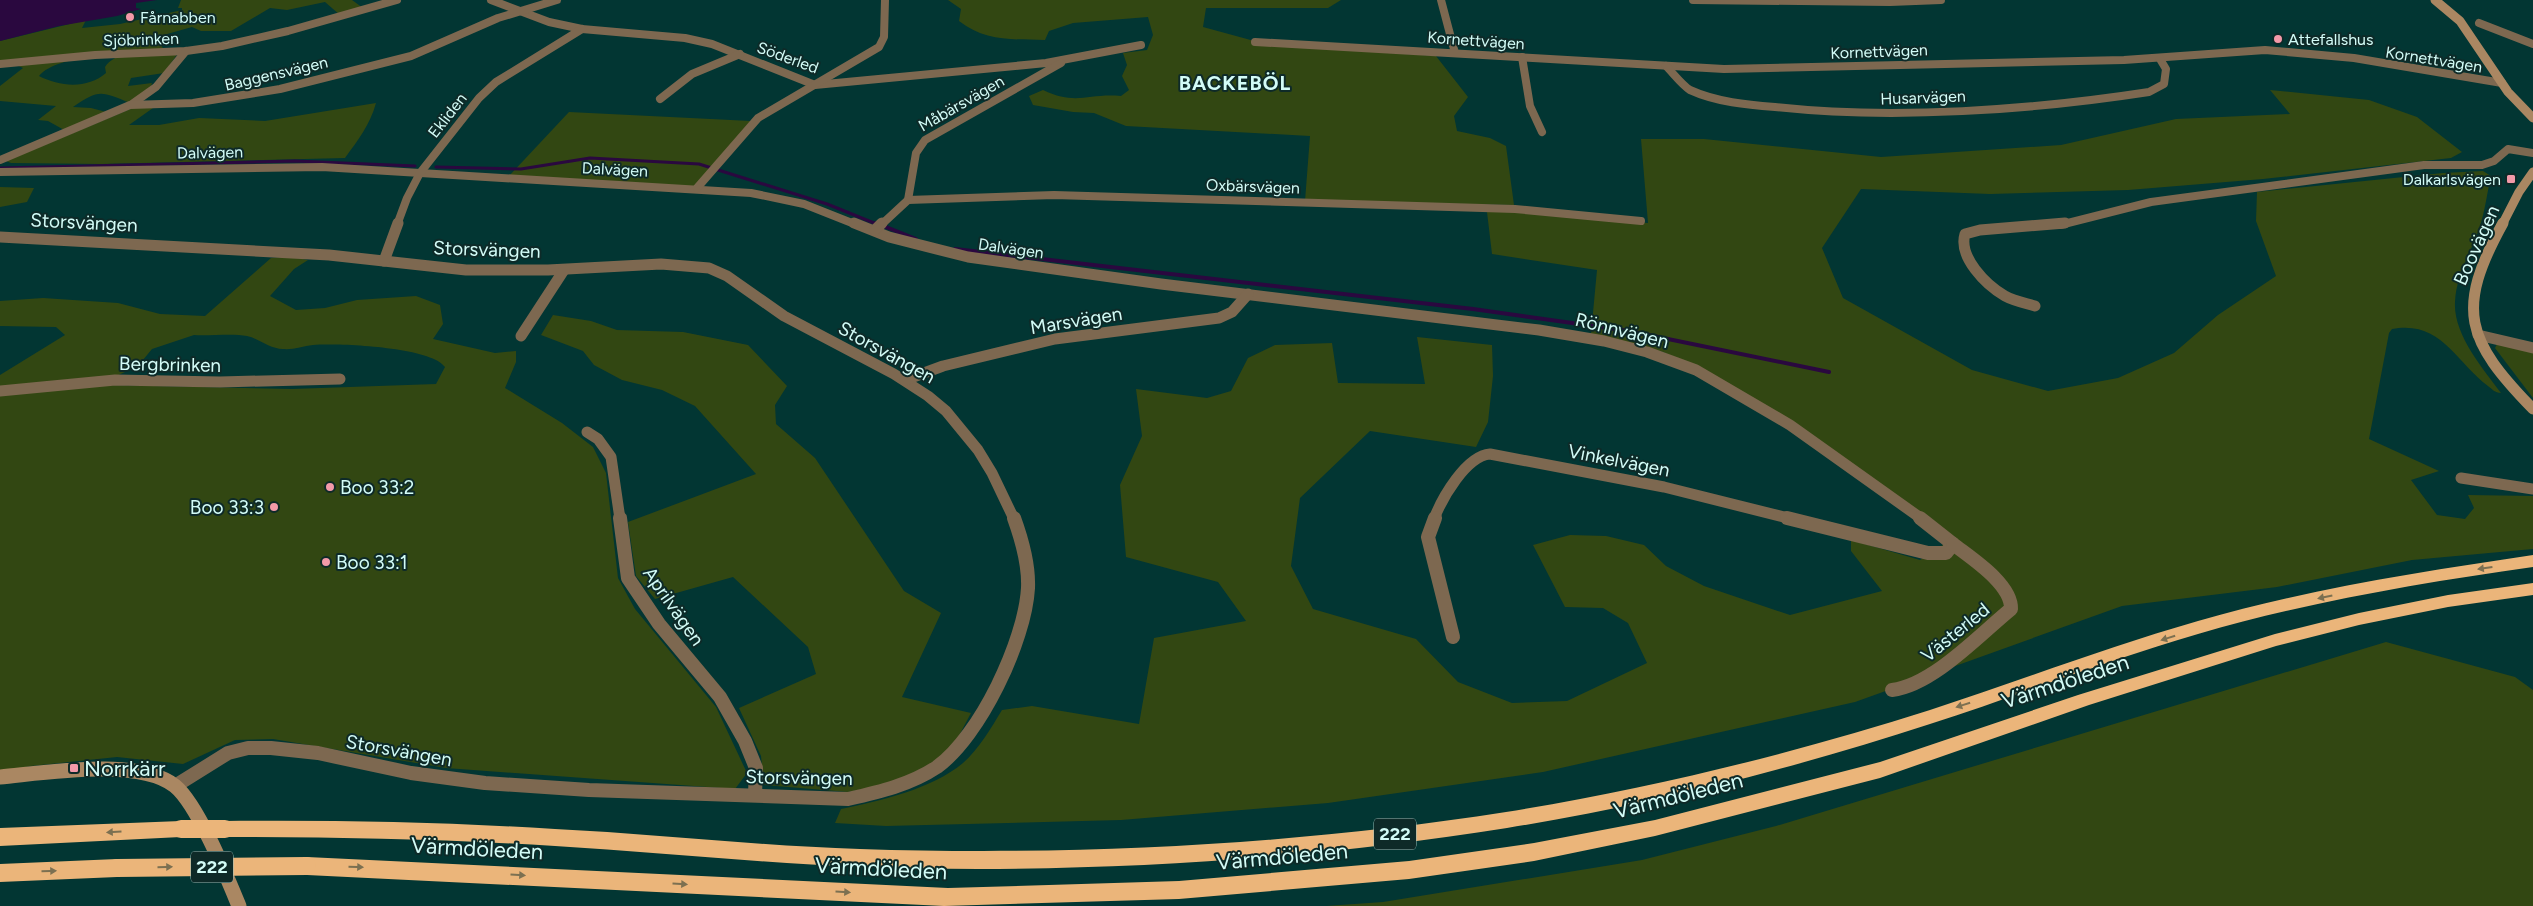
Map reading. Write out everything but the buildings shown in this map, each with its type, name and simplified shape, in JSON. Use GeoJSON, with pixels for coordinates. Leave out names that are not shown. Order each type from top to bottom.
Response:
{"type":"FeatureCollection","features":[{"type":"Feature","properties":{"kind":"highway","name":"Värmdöleden"},"geometry":{"type":"LineString","coordinates":[[0,838],[180,829],[385,829],[554,837],[861,858],[1055,859],[1148,856],[1325,843],[1502,820],[1607,802],[1710,780],[1887,730],[2130,649],[2243,615],[2358,590],[2533,561]]}},
{"type":"Feature","properties":{"kind":"highway","name":"Värmdöleden"},"geometry":{"type":"LineString","coordinates":[[0,873],[117,868],[307,866],[948,897],[1179,890],[1409,870],[1534,852],[1655,828],[1880,770],[2084,700],[2275,640],[2359,619],[2448,601],[2533,589]]}},
{"type":"Feature","properties":{"kind":"street","name":"Sjöbrinken"},"geometry":{"type":"LineString","coordinates":[[0,64],[95,55],[186,51],[254,40],[397,0]]}},
{"type":"Feature","properties":{"kind":"street","name":"Söderled"},"geometry":{"type":"LineString","coordinates":[[491,0],[549,22],[582,29],[685,38],[722,46],[815,85],[999,68],[1068,59],[1141,45]]}},
{"type":"Feature","properties":{"kind":"street","name":"Baggensvägen"},"geometry":{"type":"LineString","coordinates":[[1,160],[130,105],[193,103],[280,89],[411,56],[518,11],[557,0]]}},
{"type":"Feature","properties":{"kind":"street"},"geometry":{"type":"LineString","coordinates":[[697,188],[758,118],[879,47],[884,37],[884,0]]}},
{"type":"Feature","properties":{"kind":"street"},"geometry":{"type":"LineString","coordinates":[[1441,0],[1456,53]]}},
{"type":"Feature","properties":{"kind":"street"},"geometry":{"type":"LineString","coordinates":[[1693,0],[1941,0]]}},
{"type":"Feature","properties":{"kind":"street"},"geometry":{"type":"LineString","coordinates":[[2435,0],[2460,21],[2502,83],[2533,118]]}},
{"type":"Feature","properties":{"kind":"street"},"geometry":{"type":"LineString","coordinates":[[2479,23],[2533,44]]}},
{"type":"Feature","properties":{"kind":"street","name":"Ekliden"},"geometry":{"type":"LineString","coordinates":[[384,261],[407,198],[420,173],[468,111],[490,86],[582,29]]}},
{"type":"Feature","properties":{"kind":"street","name":"Kornettvägen"},"geometry":{"type":"LineString","coordinates":[[1255,42],[1666,66],[1760,69],[2160,59],[2223,51],[2283,51],[2331,56],[2502,83]]}},
{"type":"Feature","properties":{"kind":"street"},"geometry":{"type":"LineString","coordinates":[[130,105],[156,87],[186,51]]}},
{"type":"Feature","properties":{"kind":"street"},"geometry":{"type":"LineString","coordinates":[[660,98],[692,74],[740,54]]}},
{"type":"Feature","properties":{"kind":"street"},"geometry":{"type":"LineString","coordinates":[[1522,57],[1525,85],[1533,116],[1542,132]]}},
{"type":"Feature","properties":{"kind":"street","name":"Måbärsvägen"},"geometry":{"type":"LineString","coordinates":[[908,200],[916,154],[925,140],[1068,59]]}},
{"type":"Feature","properties":{"kind":"street","name":"Husarvägen"},"geometry":{"type":"LineString","coordinates":[[1666,66],[1669,74],[1684,86],[1726,100],[1801,111],[1868,113],[2050,105],[2149,92],[2164,84],[2166,69],[2160,59]]}},
{"type":"Feature","properties":{"kind":"street"},"geometry":{"type":"LineString","coordinates":[[2034,306],[2011,299],[1992,286],[1964,252],[1962,242],[1965,234],[1980,230],[2058,225],[2152,202],[2398,168],[2424,165],[2482,165],[2494,161],[2508,149],[2533,153]]}},
{"type":"Feature","properties":{"kind":"street","name":"Dalvägen"},"geometry":{"type":"LineString","coordinates":[[0,172],[270,166],[697,188],[751,193],[789,200],[930,249],[968,257],[1217,290]]}},
{"type":"Feature","properties":{"kind":"street","name":"Boovägen"},"geometry":{"type":"LineString","coordinates":[[2533,172],[2500,229],[2475,284],[2472,310],[2478,335],[2500,372],[2533,409]]}},
{"type":"Feature","properties":{"kind":"street","name":"Oxbärsvägen"},"geometry":{"type":"LineString","coordinates":[[908,200],[1103,195],[1515,208],[1641,221]]}},
{"type":"Feature","properties":{"kind":"street"},"geometry":{"type":"LineString","coordinates":[[875,230],[908,200]]}},
{"type":"Feature","properties":{"kind":"street","name":"Storsvängen"},"geometry":{"type":"LineString","coordinates":[[0,237],[161,245],[481,270],[564,270],[660,265],[696,266],[718,271],[784,316],[905,380],[932,398],[978,447],[994,473],[1016,528],[1028,569],[1026,599],[1018,641],[976,725],[953,756],[938,767],[887,790],[848,799],[755,794],[715,795],[572,789],[433,777],[265,747],[245,748],[220,756],[175,786]]}},
{"type":"Feature","properties":{"kind":"street"},"geometry":{"type":"LineString","coordinates":[[521,336],[564,270]]}},
{"type":"Feature","properties":{"kind":"street","name":"Rönnvägen"},"geometry":{"type":"LineString","coordinates":[[1217,290],[1547,331],[1604,341],[1669,359],[1708,377],[1804,434],[1919,516],[1949,549]]}},
{"type":"Feature","properties":{"kind":"street","name":"Marsvägen"},"geometry":{"type":"LineString","coordinates":[[905,380],[943,366],[1055,339],[1219,318],[1232,312],[1248,294]]}},
{"type":"Feature","properties":{"kind":"street"},"geometry":{"type":"LineString","coordinates":[[2478,335],[2533,348]]}},
{"type":"Feature","properties":{"kind":"street","name":"Bergbrinken"},"geometry":{"type":"LineString","coordinates":[[0,391],[115,380],[220,382],[340,379]]}},
{"type":"Feature","properties":{"kind":"street","name":"Aprilvägen"},"geometry":{"type":"LineString","coordinates":[[587,432],[598,439],[611,457],[628,578],[659,624],[720,697],[745,741],[756,768],[755,794]]}},
{"type":"Feature","properties":{"kind":"street","name":"Vinkelvägen"},"geometry":{"type":"LineString","coordinates":[[1453,638],[1428,536],[1437,512],[1449,491],[1468,465],[1480,455],[1490,454],[1664,487],[1903,548],[1928,553],[1949,549]]}},
{"type":"Feature","properties":{"kind":"street"},"geometry":{"type":"LineString","coordinates":[[2461,478],[2533,489]]}},
{"type":"Feature","properties":{"kind":"street","name":"Västerled"},"geometry":{"type":"LineString","coordinates":[[1892,690],[1907,688],[1926,678],[2011,609],[2010,597],[2006,591],[1978,564],[1949,549]]}},
{"type":"Feature","properties":{"kind":"street"},"geometry":{"type":"LineString","coordinates":[[0,777],[120,770],[153,775],[175,786],[194,811],[229,881],[239,906]]}},
{"type":"Feature","properties":{"kind":"green space"},"geometry":{"type":"Polygon","coordinates":[[[181,0],[352,0],[363,8],[340,15],[325,2],[287,10],[270,8],[231,31],[201,31],[192,27],[160,36],[160,43],[164,50],[116,53],[79,58],[49,68],[39,76],[47,80],[74,85],[91,82],[99,78],[106,73],[105,67],[119,56],[138,52],[178,53],[164,73],[131,78],[128,86],[152,83],[151,86],[130,103],[113,96],[100,94],[89,97],[73,107],[91,108],[110,113],[66,131],[48,121],[38,120],[56,106],[0,101],[0,86],[23,68],[10,62],[0,63],[0,41],[86,20],[82,28],[120,24],[182,10],[182,8],[178,8],[181,0]]]}},
{"type":"Feature","properties":{"kind":"green space"},"geometry":{"type":"Polygon","coordinates":[[[948,0],[1341,0],[1328,8],[1206,8],[1203,27],[1269,45],[1436,56],[1468,97],[1454,116],[1457,131],[1490,138],[1506,146],[1514,205],[1305,201],[1310,136],[1126,126],[1094,113],[1073,112],[1033,105],[1029,96],[1043,90],[1055,95],[1074,98],[1121,96],[1129,90],[1122,76],[1127,65],[1123,53],[1147,50],[1153,35],[1148,17],[1073,23],[1049,31],[1045,40],[1011,39],[990,36],[969,28],[959,21],[961,9],[948,0]]]}},
{"type":"Feature","properties":{"kind":"green space"},"geometry":{"type":"Polygon","coordinates":[[[2270,90],[2369,100],[2417,117],[2462,152],[2451,158],[2263,179],[2128,190],[1990,194],[1861,189],[1822,248],[1843,298],[1972,370],[2048,391],[2118,378],[2174,353],[2218,315],[2276,276],[2256,221],[2257,192],[2443,173],[2483,171],[2491,176],[2484,209],[2476,238],[2458,283],[2455,302],[2456,314],[2464,339],[2501,393],[2495,392],[2476,376],[2435,336],[2409,328],[2392,329],[2389,333],[2369,439],[2439,471],[2411,480],[2437,515],[2465,519],[2474,508],[2468,495],[2533,496],[2533,549],[2412,560],[2277,587],[2122,606],[1855,702],[1543,772],[1328,803],[1121,820],[886,826],[835,823],[841,809],[905,793],[950,772],[963,763],[974,751],[1002,710],[1032,706],[1139,724],[1154,638],[1246,621],[1218,582],[1126,557],[1120,485],[1142,436],[1136,389],[1207,398],[1231,391],[1248,358],[1275,345],[1332,343],[1338,383],[1425,384],[1417,337],[1492,345],[1493,376],[1488,422],[1476,447],[1370,431],[1300,498],[1291,566],[1313,609],[1416,639],[1458,682],[1512,703],[1567,701],[1647,663],[1628,623],[1603,608],[1565,607],[1533,545],[1570,535],[1606,536],[1644,545],[1666,566],[1704,586],[1790,615],[1882,591],[1851,551],[1851,540],[1920,560],[1955,537],[1813,436],[1710,373],[1663,352],[1591,334],[1597,270],[1492,254],[1487,212],[1522,212],[1648,223],[1641,139],[1704,139],[1881,157],[2061,145],[2176,119],[2290,114],[2270,90]]]}},
{"type":"Feature","properties":{"kind":"green space"},"geometry":{"type":"Polygon","coordinates":[[[376,103],[367,125],[345,158],[101,164],[11,163],[6,161],[133,108],[153,108],[129,125],[159,125],[199,118],[265,121],[376,103]]]}},
{"type":"Feature","properties":{"kind":"green space"},"geometry":{"type":"Polygon","coordinates":[[[569,112],[751,121],[694,187],[509,176],[569,112]]]}},
{"type":"Feature","properties":{"kind":"green space"},"geometry":{"type":"Polygon","coordinates":[[[0,187],[34,188],[27,202],[0,207],[0,187]]]}},
{"type":"Feature","properties":{"kind":"green space"},"geometry":{"type":"Polygon","coordinates":[[[291,257],[308,260],[294,269],[270,296],[296,310],[325,308],[357,300],[416,296],[440,305],[443,324],[433,339],[495,353],[516,351],[516,362],[505,388],[562,423],[593,447],[606,473],[618,578],[635,609],[716,707],[747,773],[735,789],[446,768],[273,739],[235,740],[183,764],[117,757],[31,766],[0,772],[0,375],[65,335],[56,327],[0,326],[0,301],[43,298],[118,303],[160,314],[205,316],[271,258],[291,257]],[[194,335],[152,349],[138,366],[112,378],[108,385],[292,389],[436,384],[445,367],[436,360],[422,355],[384,348],[313,345],[278,349],[247,336],[194,335]]]}},
{"type":"Feature","properties":{"kind":"green space"},"geometry":{"type":"Polygon","coordinates":[[[553,315],[591,321],[617,330],[683,332],[748,345],[787,386],[775,405],[776,424],[815,458],[904,591],[941,613],[902,697],[971,713],[954,745],[935,761],[896,783],[848,792],[764,785],[761,756],[739,708],[816,674],[808,647],[733,577],[655,599],[636,576],[628,522],[756,474],[695,406],[662,390],[622,380],[594,365],[583,351],[541,335],[553,315]]]}},
{"type":"Feature","properties":{"kind":"green space"},"geometry":{"type":"Polygon","coordinates":[[[2497,344],[2533,353],[2533,398],[2495,348],[2497,344]]]}},
{"type":"Feature","properties":{"kind":"green space"},"geometry":{"type":"Polygon","coordinates":[[[2386,642],[2515,677],[2533,690],[2533,906],[1326,906],[1383,902],[1642,860],[1776,826],[2386,642]]]}},
{"type":"Feature","properties":{"kind":"shaded area"},"geometry":{"type":"Polygon","coordinates":[[[0,0],[157,0],[136,3],[136,8],[141,9],[117,16],[59,26],[0,41],[0,0]]]}},
{"type":"Feature","properties":{"kind":"waterway"},"geometry":{"type":"LineString","coordinates":[[436,167],[521,169],[590,158],[699,164],[827,204],[879,225]]}},
{"type":"Feature","properties":{"kind":"waterway"},"geometry":{"type":"LineString","coordinates":[[0,168],[295,161],[415,166]]}},
{"type":"Feature","properties":{"kind":"waterway"},"geometry":{"type":"LineString","coordinates":[[876,223],[916,239]]}},
{"type":"Feature","properties":{"kind":"waterway"},"geometry":{"type":"LineString","coordinates":[[955,249],[1473,309],[1629,331],[1829,372]]}},
{"type":"Feature","properties":{"kind":"place","name":"Fårnabben"},"geometry":{"type":"Point","coordinates":[130,17]}},
{"type":"Feature","properties":{"kind":"place","name":"Attefallshus"},"geometry":{"type":"Point","coordinates":[2278,39]}},
{"type":"Feature","properties":{"kind":"place","name":"Dalkarlsvägen"},"geometry":{"type":"Point","coordinates":[2511,179]}},
{"type":"Feature","properties":{"kind":"place","name":"Boo 33:2"},"geometry":{"type":"Point","coordinates":[330,487]}},
{"type":"Feature","properties":{"kind":"place","name":"Boo 33:3"},"geometry":{"type":"Point","coordinates":[274,507]}},
{"type":"Feature","properties":{"kind":"place","name":"Boo 33:1"},"geometry":{"type":"Point","coordinates":[326,562]}},
{"type":"Feature","properties":{"kind":"place","name":"Norrkärr"},"geometry":{"type":"Point","coordinates":[74,768]}},
{"type":"Feature","properties":{"kind":"district","name":"BACKEBÖL"},"geometry":{"type":"Point","coordinates":[1235,83]}}]}
